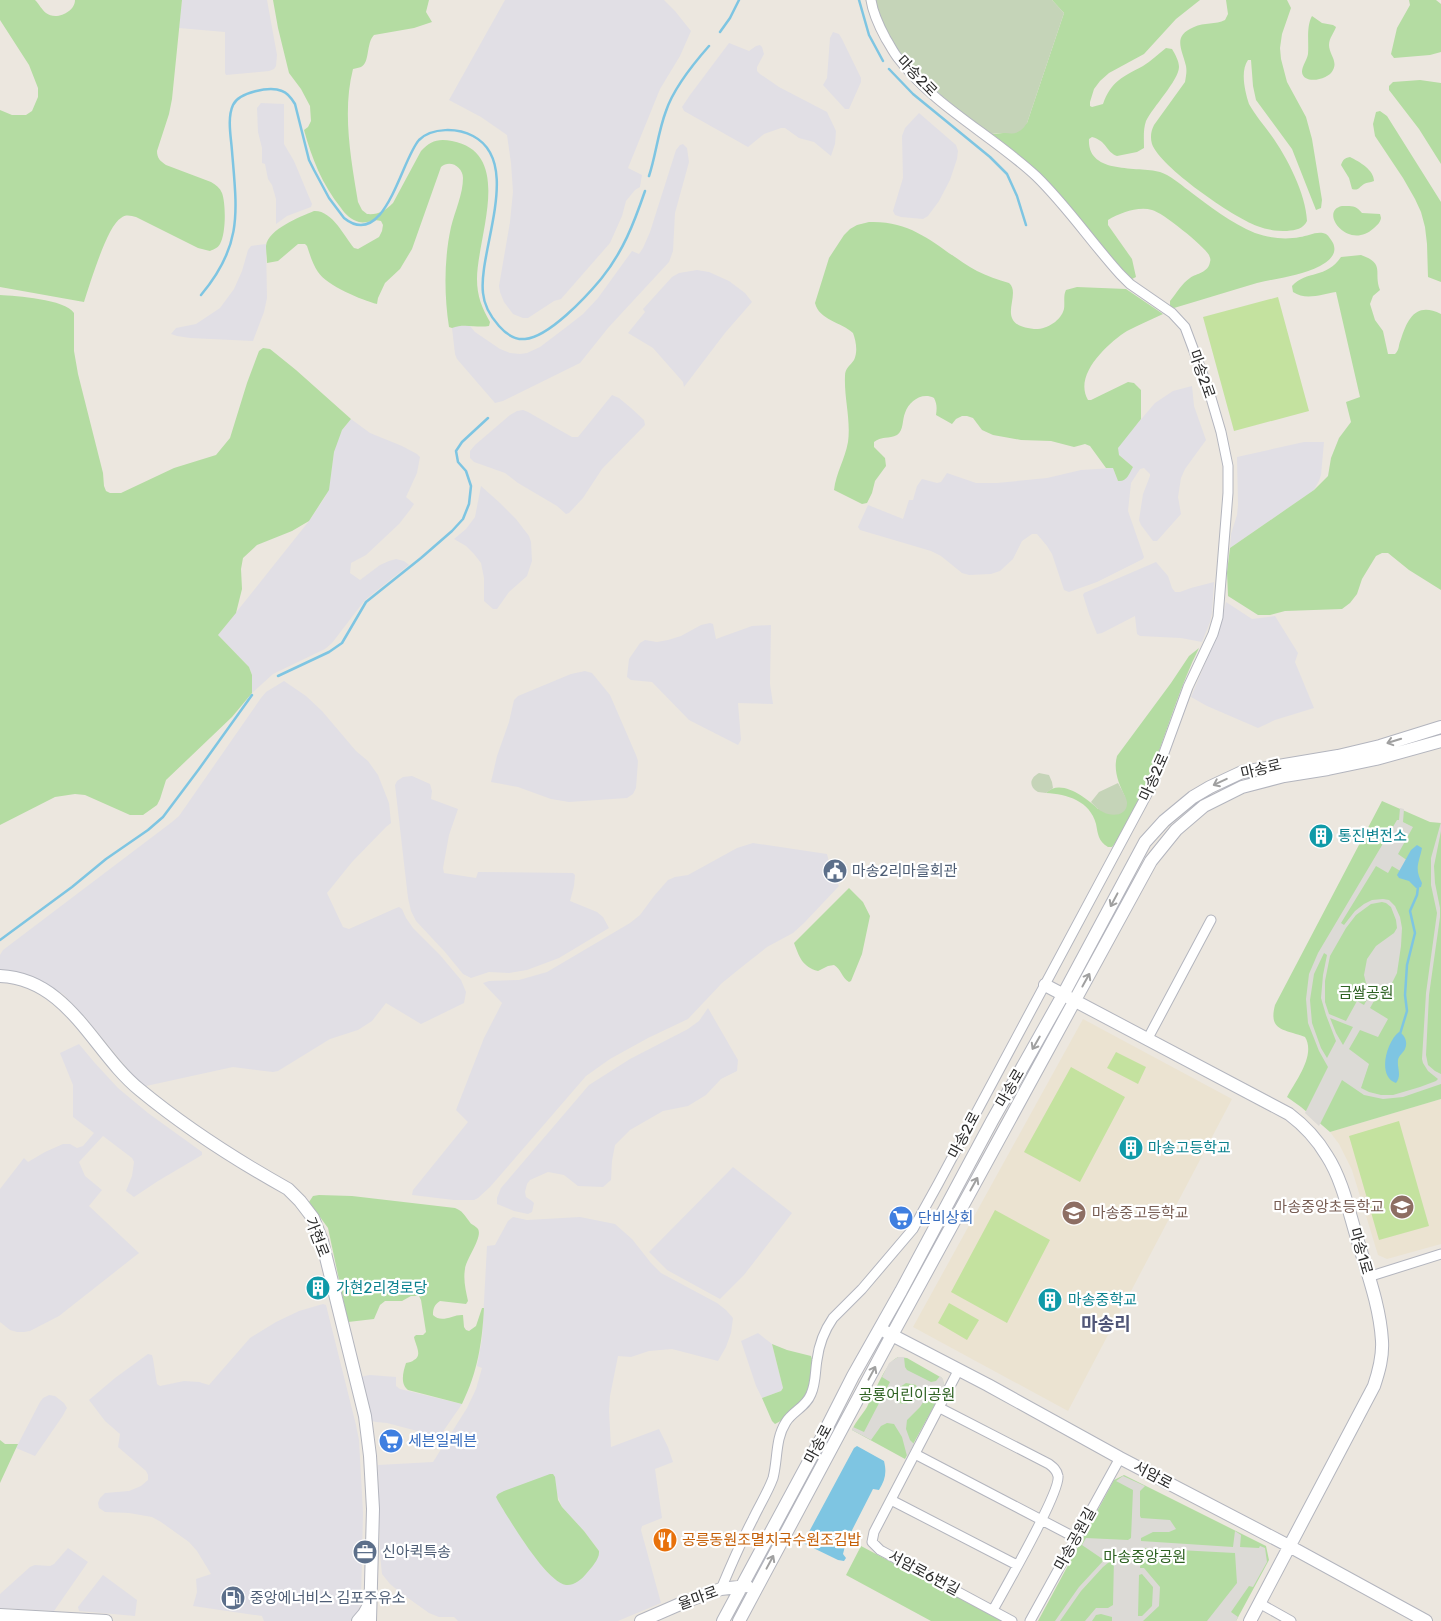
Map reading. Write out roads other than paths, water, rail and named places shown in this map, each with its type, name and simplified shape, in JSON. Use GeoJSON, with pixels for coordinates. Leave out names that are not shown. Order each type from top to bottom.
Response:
{"type":"FeatureCollection","features":[{"type":"Feature","properties":{"kind":"street","name":"마송2로"},"geometry":{"type":"LineString","coordinates":[[721,1589],[773,1477],[779,1439],[786,1422],[806,1403],[812,1393],[817,1359],[826,1328],[913,1230],[1153,783],[1172,736],[1188,687],[1213,634],[1221,598],[1228,493],[1226,450],[1209,391],[1185,327],[1172,313],[1130,284],[1120,274],[1062,203],[1037,177],[1009,152],[965,120],[919,82],[897,57],[881,29],[872,9],[871,0]]}},
{"type":"Feature","properties":{"kind":"street","name":"마송로"},"geometry":{"type":"LineString","coordinates":[[739,1621],[1069,998],[1146,842],[1164,821],[1192,797],[1242,772],[1338,756],[1380,746],[1441,727]]}},
{"type":"Feature","properties":{"kind":"street","name":"마송로"},"geometry":{"type":"LineString","coordinates":[[724,1621],[992,1121],[1069,998],[1151,861],[1176,830],[1204,806],[1242,787],[1284,776],[1376,759],[1441,741]]}},
{"type":"Feature","properties":{"kind":"street"},"geometry":{"type":"LineString","coordinates":[[1147,1040],[1211,920]]}},
{"type":"Feature","properties":{"kind":"street","name":"가현로"},"geometry":{"type":"LineString","coordinates":[[0,976],[30,982],[54,995],[71,1012],[121,1073],[139,1090],[192,1130],[288,1189],[313,1218],[322,1241],[365,1416],[370,1456],[373,1509],[370,1621]]}},
{"type":"Feature","properties":{"kind":"street","name":"마송1로"},"geometry":{"type":"LineString","coordinates":[[1045,985],[1289,1114],[1301,1123],[1316,1139],[1329,1157],[1340,1186],[1380,1322],[1382,1343],[1380,1368],[1374,1386],[1250,1621]]}},
{"type":"Feature","properties":{"kind":"street"},"geometry":{"type":"LineString","coordinates":[[1368,1277],[1441,1254]]}},
{"type":"Feature","properties":{"kind":"street","name":"서암로"},"geometry":{"type":"LineString","coordinates":[[879,1329],[988,1385],[1120,1458],[1289,1546],[1426,1621]]}},
{"type":"Feature","properties":{"kind":"street","name":"서암로6번길"},"geometry":{"type":"LineString","coordinates":[[958,1371],[874,1532],[872,1542],[876,1547],[1012,1621]]}},
{"type":"Feature","properties":{"kind":"street"},"geometry":{"type":"LineString","coordinates":[[940,1408],[1049,1464],[1055,1469],[1058,1477],[1056,1487],[1041,1520],[993,1610]]}},
{"type":"Feature","properties":{"kind":"street"},"geometry":{"type":"LineString","coordinates":[[915,1454],[1076,1538]]}},
{"type":"Feature","properties":{"kind":"street","name":"마송공원길"},"geometry":{"type":"LineString","coordinates":[[1030,1621],[1120,1458]]}},
{"type":"Feature","properties":{"kind":"street"},"geometry":{"type":"LineString","coordinates":[[891,1500],[1017,1566]]}},
{"type":"Feature","properties":{"kind":"street","name":"율마로"},"geometry":{"type":"LineString","coordinates":[[641,1621],[721,1589],[758,1584]]}},
{"type":"Feature","properties":{"kind":"street"},"geometry":{"type":"LineString","coordinates":[[358,1621],[372,1601]]}},
{"type":"Feature","properties":{"kind":"street"},"geometry":{"type":"LineString","coordinates":[[372,1601],[376,1616],[380,1621]]}},
{"type":"Feature","properties":{"kind":"street"},"geometry":{"type":"LineString","coordinates":[[1259,1603],[1291,1621]]}},
{"type":"Feature","properties":{"kind":"street"},"geometry":{"type":"LineString","coordinates":[[0,1615],[106,1621]]}},
{"type":"Feature","properties":{"kind":"water"},"geometry":{"type":"Polygon","coordinates":[[[1417,845],[1422,848],[1418,869],[1422,883],[1421,887],[1416,888],[1409,881],[1399,878],[1397,875],[1411,850],[1417,845]]]}},
{"type":"Feature","properties":{"kind":"water"},"geometry":{"type":"Polygon","coordinates":[[[1399,1032],[1404,1037],[1406,1044],[1398,1060],[1399,1075],[1396,1083],[1387,1074],[1385,1059],[1390,1043],[1399,1032]]]}},
{"type":"Feature","properties":{"kind":"water"},"geometry":{"type":"Polygon","coordinates":[[[857,1446],[884,1461],[885,1473],[879,1490],[873,1489],[846,1542],[843,1554],[846,1558],[844,1561],[803,1543],[854,1448],[857,1446]]]}},
{"type":"Feature","properties":{"kind":"waterway"},"geometry":{"type":"LineString","coordinates":[[720,32],[739,0]]}},
{"type":"Feature","properties":{"kind":"waterway"},"geometry":{"type":"LineString","coordinates":[[859,0],[869,35],[883,61]]}},
{"type":"Feature","properties":{"kind":"waterway"},"geometry":{"type":"LineString","coordinates":[[649,176],[663,119],[669,103],[684,77],[709,46]]}},
{"type":"Feature","properties":{"kind":"waterway"},"geometry":{"type":"LineString","coordinates":[[889,69],[913,94],[990,157],[1007,174],[1017,196],[1026,225]]}},
{"type":"Feature","properties":{"kind":"waterway"},"geometry":{"type":"LineString","coordinates":[[201,295],[215,277],[224,260],[231,244],[234,227],[235,192],[230,128],[231,110],[236,100],[255,91],[277,90],[284,92],[291,98],[295,104],[309,160],[314,170],[329,198],[344,218],[358,225],[370,223],[381,213],[390,199],[412,150],[424,136],[445,130],[460,131],[473,136],[488,148],[495,166],[497,186],[483,275],[483,293],[488,311],[496,322],[507,334],[517,339],[535,337],[556,324],[594,287],[609,269],[622,248],[645,191]]}},
{"type":"Feature","properties":{"kind":"waterway"},"geometry":{"type":"LineString","coordinates":[[278,676],[329,652],[342,643],[366,602],[421,558],[463,519],[469,504],[471,486],[466,471],[458,462],[456,451],[462,442],[488,418]]}},
{"type":"Feature","properties":{"kind":"waterway"},"geometry":{"type":"LineString","coordinates":[[0,940],[163,817],[252,695]]}},
{"type":"Feature","properties":{"kind":"waterway"},"geometry":{"type":"LineString","coordinates":[[1400,1034],[1407,1011],[1405,995],[1407,965],[1415,933],[1410,911],[1417,895],[1418,887]]}},
{"type":"Feature","properties":{"kind":"place","name":"통진변전소"},"geometry":{"type":"Point","coordinates":[1321,836]}},
{"type":"Feature","properties":{"kind":"place","name":"마송2리마을회관"},"geometry":{"type":"Point","coordinates":[835,871]}},
{"type":"Feature","properties":{"kind":"place","name":"마송고등학교"},"geometry":{"type":"Point","coordinates":[1131,1148]}},
{"type":"Feature","properties":{"kind":"place","name":"마송중앙초등학교"},"geometry":{"type":"Point","coordinates":[1402,1207]}},
{"type":"Feature","properties":{"kind":"place","name":"마송중고등학교"},"geometry":{"type":"Point","coordinates":[1074,1213]}},
{"type":"Feature","properties":{"kind":"place","name":"단비상회"},"geometry":{"type":"Point","coordinates":[901,1218]}},
{"type":"Feature","properties":{"kind":"place","name":"가현2리경로당"},"geometry":{"type":"Point","coordinates":[318,1288]}},
{"type":"Feature","properties":{"kind":"place","name":"마송중학교"},"geometry":{"type":"Point","coordinates":[1050,1300]}},
{"type":"Feature","properties":{"kind":"place","name":"세븐일레븐"},"geometry":{"type":"Point","coordinates":[391,1441]}},
{"type":"Feature","properties":{"kind":"place","name":"공릉동원조멸치국수원조김밥"},"geometry":{"type":"Point","coordinates":[665,1540]}},
{"type":"Feature","properties":{"kind":"place","name":"신아퀵특송"},"geometry":{"type":"Point","coordinates":[365,1552]}},
{"type":"Feature","properties":{"kind":"place","name":"중앙에너비스 김포주유소"},"geometry":{"type":"Point","coordinates":[233,1598]}},
{"type":"Feature","properties":{"kind":"district","name":"마송리"},"geometry":{"type":"Point","coordinates":[1106,1324]}},
{"type":"Feature","properties":{"kind":"park label","name":"금쌀공원"},"geometry":{"type":"Point","coordinates":[1366,993]}},
{"type":"Feature","properties":{"kind":"park label","name":"공룡어린이공원"},"geometry":{"type":"Point","coordinates":[907,1395]}},
{"type":"Feature","properties":{"kind":"park label","name":"마송중앙공원"},"geometry":{"type":"Point","coordinates":[1145,1557]}}]}
